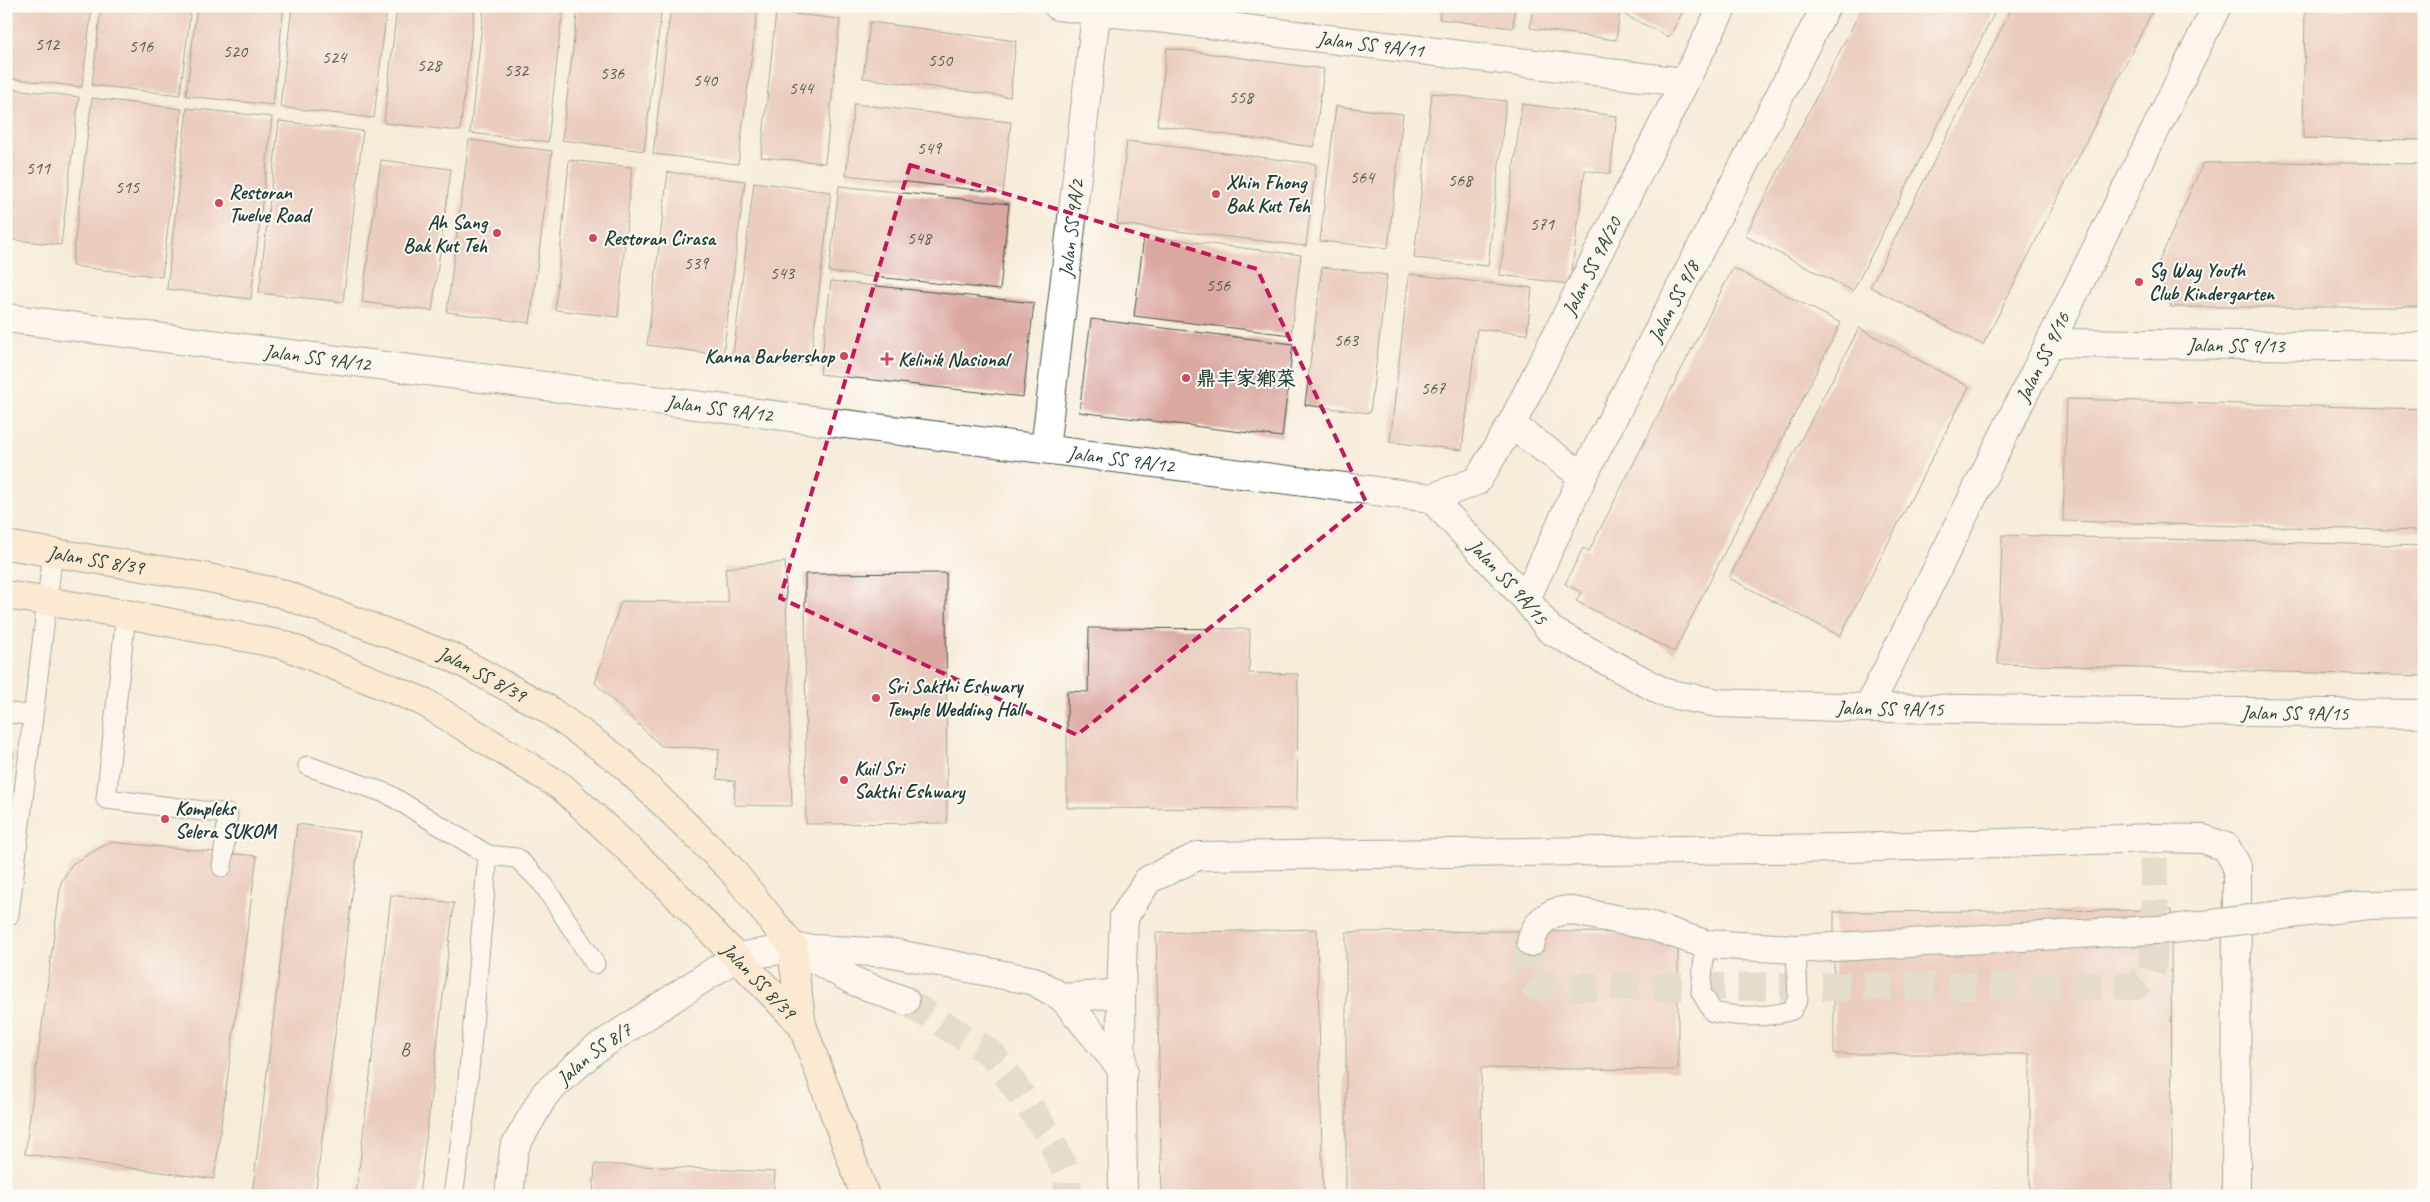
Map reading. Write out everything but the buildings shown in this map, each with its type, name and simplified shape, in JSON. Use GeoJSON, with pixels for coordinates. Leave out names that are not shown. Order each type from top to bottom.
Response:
{"type":"FeatureCollection","features":[{"type":"Feature","properties":{"kind":"street","name":"Jalan SS 9A/11"},"geometry":{"type":"LineString","coordinates":[[1058,6],[1097,9],[1683,82]]}},
{"type":"Feature","properties":{"kind":"street","name":"Jalan SS 9A/20"},"geometry":{"type":"LineString","coordinates":[[1432,498],[1477,481],[1511,425],[1722,6]]}},
{"type":"Feature","properties":{"kind":"street","name":"Jalan SS 9/8"},"geometry":{"type":"LineString","coordinates":[[1526,599],[1583,476],[1826,6]]}},
{"type":"Feature","properties":{"kind":"street","name":"Jalan SS 9/16"},"geometry":{"type":"LineString","coordinates":[[1868,708],[2217,6]]}},
{"type":"Feature","properties":{"kind":"street","name":"Jalan SS 9A/2"},"geometry":{"type":"LineString","coordinates":[[1045,449],[1097,9]]}},
{"type":"Feature","properties":{"kind":"street","name":"Jalan SS 9A/12"},"geometry":{"type":"LineString","coordinates":[[6,318],[1432,498]]}},
{"type":"Feature","properties":{"kind":"street","name":"Jalan SS 9/13"},"geometry":{"type":"LineString","coordinates":[[2050,343],[2424,347]]}},
{"type":"Feature","properties":{"kind":"street"},"geometry":{"type":"LineString","coordinates":[[1511,425],[1583,476]]}},
{"type":"Feature","properties":{"kind":"street","name":"Jalan SS 9A/15"},"geometry":{"type":"LineString","coordinates":[[1432,498],[1526,599],[1550,630],[1665,693],[1718,703],[1868,708],[2424,714]]}},
{"type":"Feature","properties":{"kind":"street","name":"Jalan SS 8/39"},"geometry":{"type":"LineString","coordinates":[[6,545],[132,567],[204,577],[280,593],[452,657],[546,708],[620,761],[730,868],[794,948],[794,966],[802,1025],[865,1196]]}},
{"type":"Feature","properties":{"kind":"street","name":"Jalan SS 8/39"},"geometry":{"type":"LineString","coordinates":[[6,595],[126,614],[284,645],[424,702],[562,788],[663,881],[802,1025]]}},
{"type":"Feature","properties":{"kind":"street"},"geometry":{"type":"LineString","coordinates":[[1123,1196],[1122,993],[1124,917],[1148,880],[1198,856],[1848,848],[2143,838],[2203,839],[2226,847],[2237,866],[2236,1196]]}},
{"type":"Feature","properties":{"kind":"street"},"geometry":{"type":"LineString","coordinates":[[1531,942],[1534,931],[1542,920],[1555,912],[1568,910],[1652,926],[1705,944],[1796,949],[2172,929],[2370,905],[2424,904]]}},
{"type":"Feature","properties":{"kind":"street"},"geometry":{"type":"LineString","coordinates":[[794,948],[856,982],[905,1001]]}},
{"type":"Feature","properties":{"kind":"street"},"geometry":{"type":"LineString","coordinates":[[736,956],[794,948],[893,953],[1034,981],[1063,998],[1123,1070]]}},
{"type":"Feature","properties":{"kind":"street","name":"Jalan SS 8/7"},"geometry":{"type":"LineString","coordinates":[[509,1196],[514,1148],[546,1094],[594,1050],[736,956]]}},
{"type":"Feature","properties":{"kind":"street"},"geometry":{"type":"LineString","coordinates":[[1063,998],[1122,993]]}},
{"type":"Feature","properties":{"kind":"lane"},"geometry":{"type":"LineString","coordinates":[[6,917],[9,916],[53,552]]}},
{"type":"Feature","properties":{"kind":"lane"},"geometry":{"type":"LineString","coordinates":[[126,614],[106,799],[228,814],[222,867]]}},
{"type":"Feature","properties":{"kind":"lane"},"geometry":{"type":"LineString","coordinates":[[6,712],[32,716]]}},
{"type":"Feature","properties":{"kind":"lane"},"geometry":{"type":"LineString","coordinates":[[308,766],[388,794],[488,855],[517,858],[543,884],[596,964]]}},
{"type":"Feature","properties":{"kind":"lane"},"geometry":{"type":"LineString","coordinates":[[453,1196],[466,1104],[488,855]]}},
{"type":"Feature","properties":{"kind":"lane"},"geometry":{"type":"LineString","coordinates":[[1705,944],[1701,992],[1713,1012],[1722,1014],[1780,1014],[1792,1010],[1798,999],[1796,949]]}},
{"type":"Feature","properties":{"kind":"highlighted area"},"geometry":{"type":"Polygon","coordinates":[[[910,165],[1257,269],[1366,502],[1077,735],[780,598],[910,165]]]}},
{"type":"Feature","properties":{"kind":"tunnel"},"geometry":{"type":"LineString","coordinates":[[1531,942],[1525,969],[1527,980],[1534,986],[1542,987],[2135,986],[2149,975],[2154,949],[2153,838]]}},
{"type":"Feature","properties":{"kind":"tunnel"},"geometry":{"type":"LineString","coordinates":[[905,1001],[992,1054],[1047,1132],[1067,1174],[1068,1196]]}},
{"type":"Feature","properties":{"kind":"place","name":"Xhin Fhong Bak Kut Teh"},"geometry":{"type":"Point","coordinates":[1216,194]}},
{"type":"Feature","properties":{"kind":"place","name":"Restoran Twelve Road"},"geometry":{"type":"Point","coordinates":[219,203]}},
{"type":"Feature","properties":{"kind":"place","name":"Ah Sang Bak Kut Teh"},"geometry":{"type":"Point","coordinates":[497,233]}},
{"type":"Feature","properties":{"kind":"place","name":"Restoran Cirasa"},"geometry":{"type":"Point","coordinates":[593,238]}},
{"type":"Feature","properties":{"kind":"place","name":"Sg Way Youth Club Kindergarten"},"geometry":{"type":"Point","coordinates":[2139,282]}},
{"type":"Feature","properties":{"kind":"place","name":"Kanna Barbershop"},"geometry":{"type":"Point","coordinates":[844,356]}},
{"type":"Feature","properties":{"kind":"place","name":"Kelinik Nasional"},"geometry":{"type":"Point","coordinates":[887,359]}},
{"type":"Feature","properties":{"kind":"place","name":"鼎丰家鄉菜"},"geometry":{"type":"Point","coordinates":[1186,378]}},
{"type":"Feature","properties":{"kind":"place","name":"Sri Sakthi Eshwary Temple Wedding Hall"},"geometry":{"type":"Point","coordinates":[876,698]}},
{"type":"Feature","properties":{"kind":"place","name":"Kuil Sri Sakthi Eshwary"},"geometry":{"type":"Point","coordinates":[844,780]}},
{"type":"Feature","properties":{"kind":"place","name":"Kompleks Selera SUKOM"},"geometry":{"type":"Point","coordinates":[165,819]}}]}
